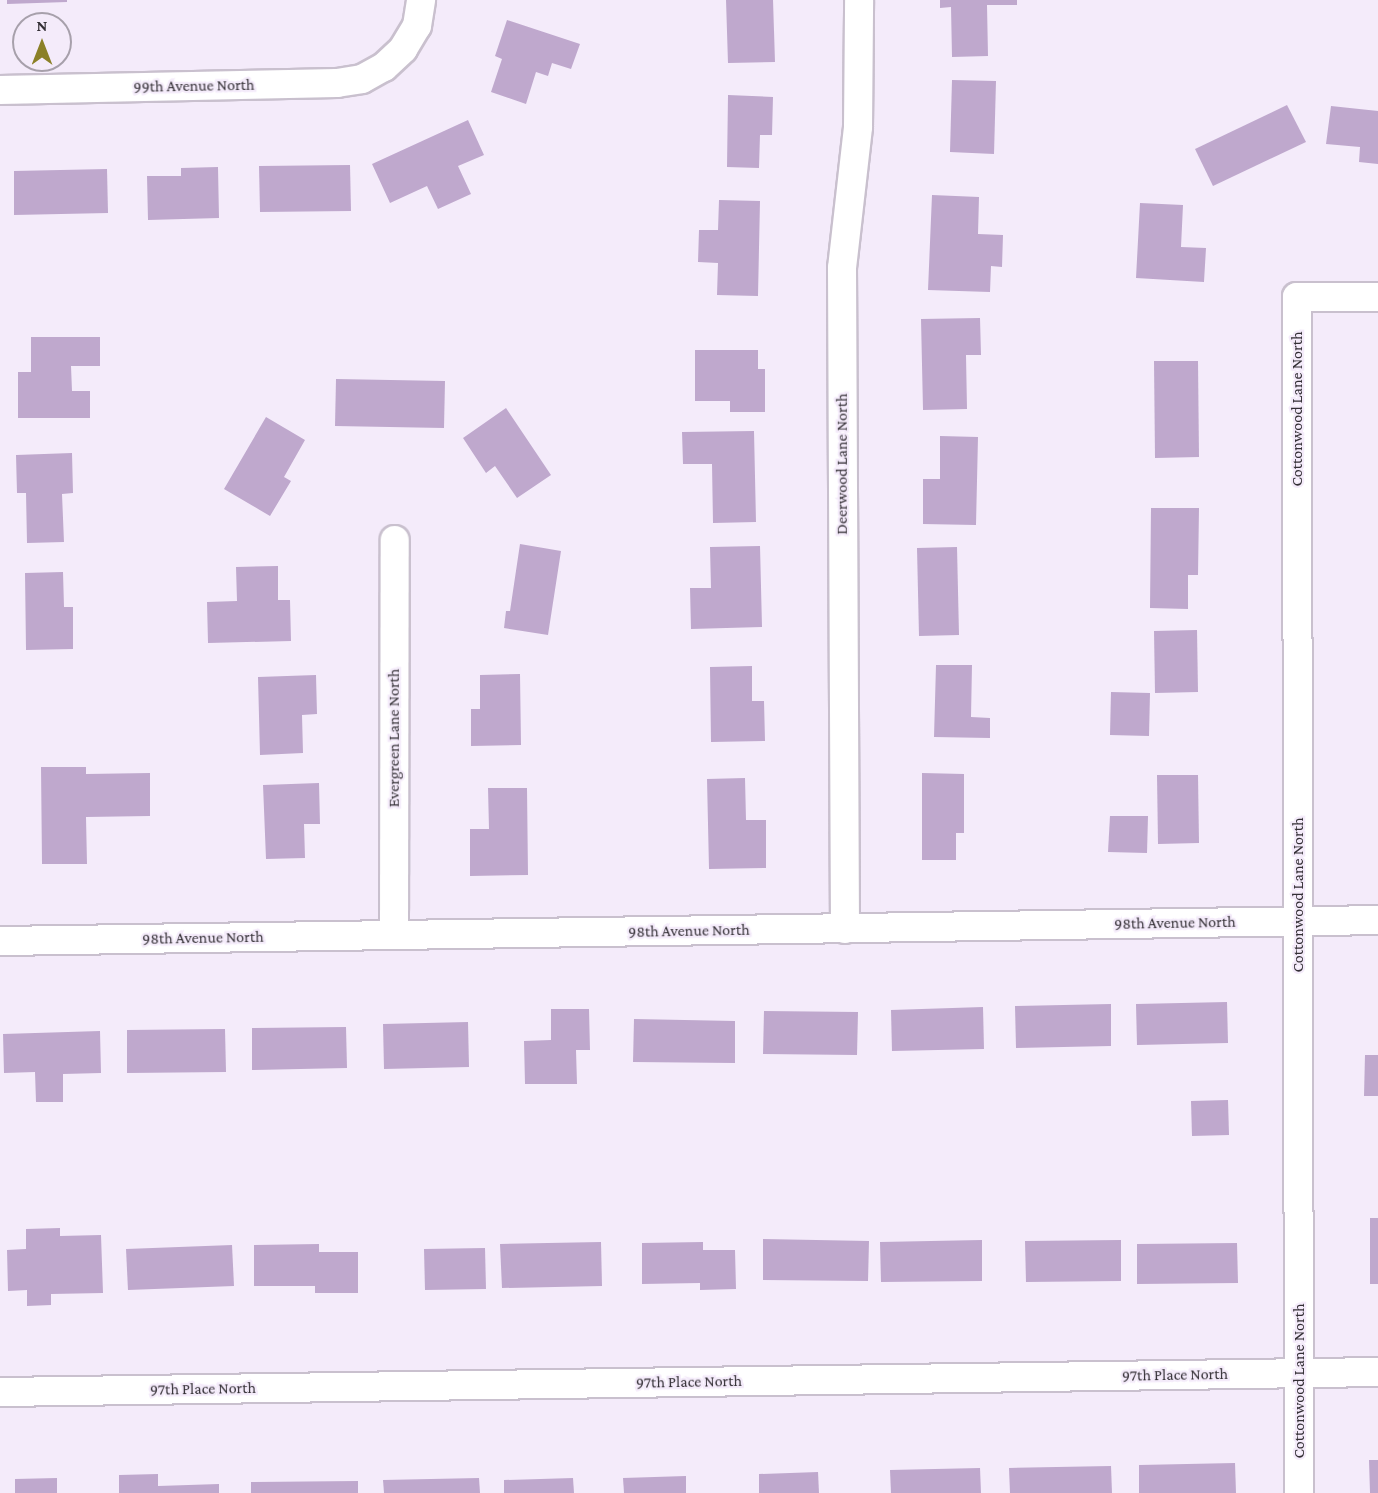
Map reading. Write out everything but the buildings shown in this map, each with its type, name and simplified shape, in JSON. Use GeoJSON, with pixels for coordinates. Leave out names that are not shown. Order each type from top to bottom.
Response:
{"type":"FeatureCollection","features":[{"type":"Feature","properties":{"kind":"street","name":"99th Avenue North"},"geometry":{"type":"LineString","coordinates":[[0,90],[337,83],[362,78],[384,67],[403,49],[417,26],[421,0]]}},
{"type":"Feature","properties":{"kind":"street","name":"Deerwood Lane North"},"geometry":{"type":"LineString","coordinates":[[845,929],[842,268],[858,127],[859,0]]}},
{"type":"Feature","properties":{"kind":"street","name":"Cottonwood Lane North"},"geometry":{"type":"LineString","coordinates":[[1299,1493],[1297,297],[1378,297]]}},
{"type":"Feature","properties":{"kind":"street","name":"Evergreen Lane North"},"geometry":{"type":"LineString","coordinates":[[394,935],[395,540]]}},
{"type":"Feature","properties":{"kind":"street","name":"98th Avenue North"},"geometry":{"type":"LineString","coordinates":[[0,940],[1378,920]]}},
{"type":"Feature","properties":{"kind":"street","name":"97th Place North"},"geometry":{"type":"LineString","coordinates":[[0,1392],[1378,1372]]}}]}
